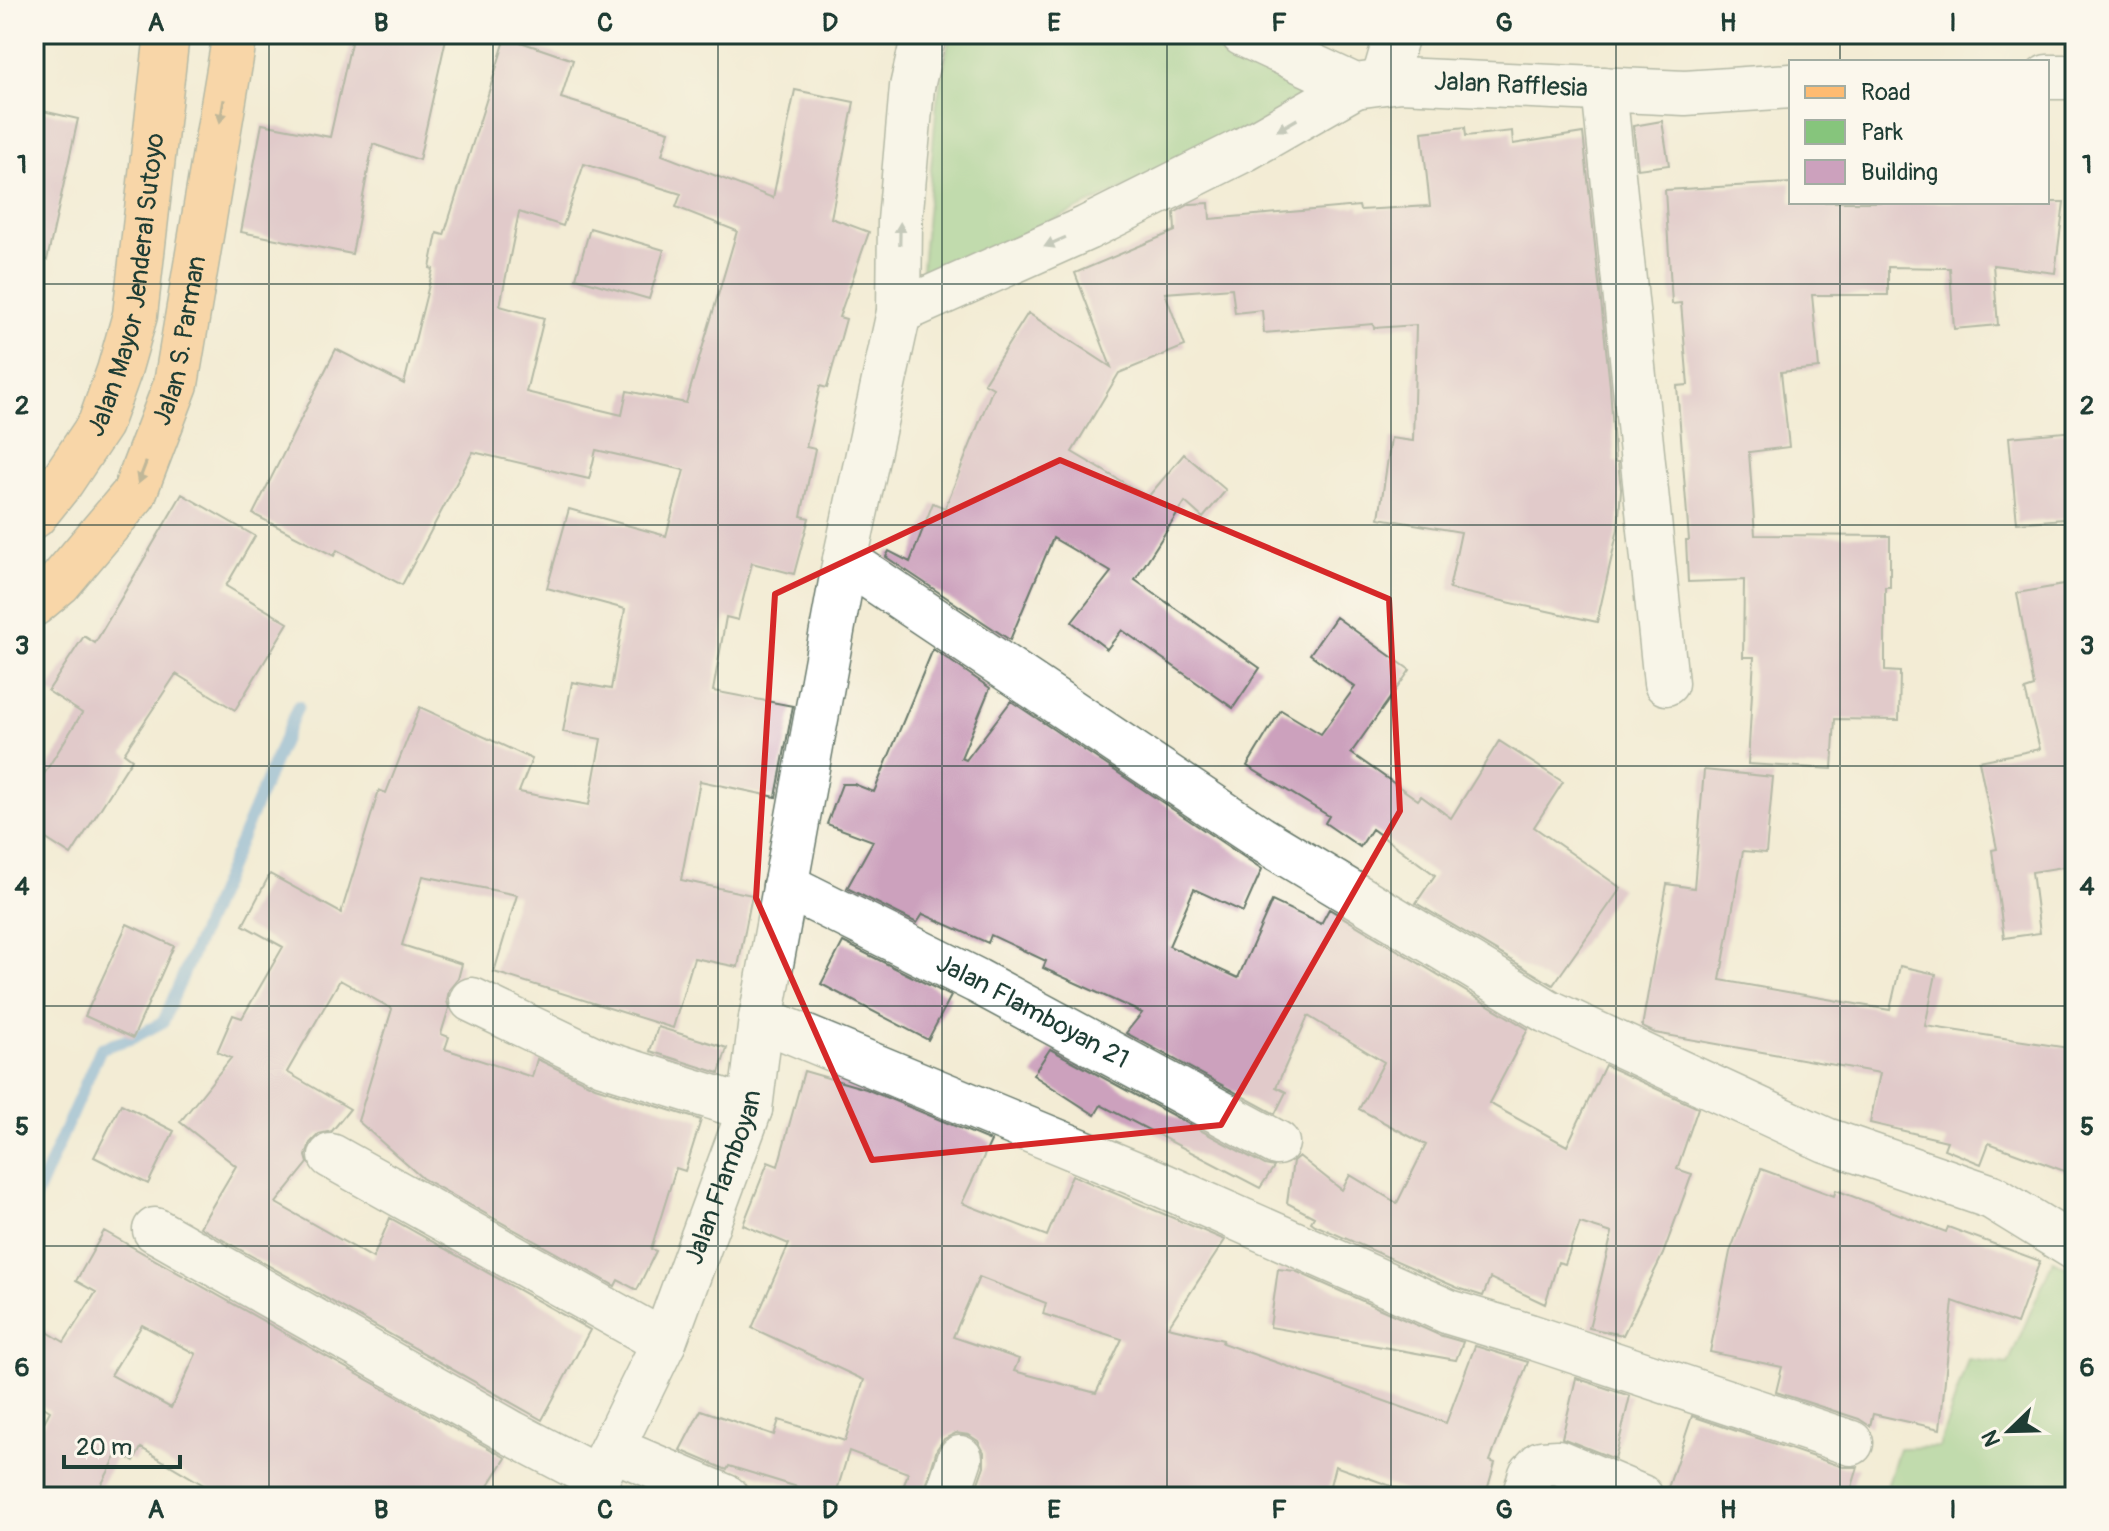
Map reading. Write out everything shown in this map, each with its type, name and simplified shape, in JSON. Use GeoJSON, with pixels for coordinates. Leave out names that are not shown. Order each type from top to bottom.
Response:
{"type":"FeatureCollection","features":[{"type":"Feature","properties":{"kind":"main road","name":"Jalan Mayor Jenderal Sutoyo"},"geometry":{"type":"LineString","coordinates":[[34,516],[100,424],[135,315],[167,34]]}},
{"type":"Feature","properties":{"kind":"main road","name":"Jalan S. Parman"},"geometry":{"type":"LineString","coordinates":[[34,604],[59,583],[134,494],[176,384],[235,34]]}},
{"type":"Feature","properties":{"kind":"street","name":"Jalan Flamboyan"},"geometry":{"type":"LineString","coordinates":[[599,1474],[664,1342],[750,1109],[761,1019],[845,560],[899,312],[900,221],[912,87],[924,34]]}},
{"type":"Feature","properties":{"kind":"street","name":"Jalan Rafflesia"},"geometry":{"type":"LineString","coordinates":[[1243,34],[1369,84],[1685,93],[1789,86]]}},
{"type":"Feature","properties":{"kind":"street"},"geometry":{"type":"LineString","coordinates":[[899,312],[1100,221],[1369,84],[1397,34]]}},
{"type":"Feature","properties":{"kind":"street"},"geometry":{"type":"LineString","coordinates":[[2049,77],[2075,77]]}},
{"type":"Feature","properties":{"kind":"street"},"geometry":{"type":"LineString","coordinates":[[1604,89],[1666,683]]}},
{"type":"Feature","properties":{"kind":"street"},"geometry":{"type":"LineString","coordinates":[[845,560],[1260,838],[1547,1011],[1826,1140],[1992,1197],[2075,1248]]}},
{"type":"Feature","properties":{"kind":"street","name":"Jalan Flamboyan 21"},"geometry":{"type":"LineString","coordinates":[[785,885],[977,981],[1277,1143]]}},
{"type":"Feature","properties":{"kind":"street"},"geometry":{"type":"LineString","coordinates":[[472,1000],[603,1063],[750,1109]]}},
{"type":"Feature","properties":{"kind":"street"},"geometry":{"type":"LineString","coordinates":[[761,1019],[1153,1181],[1449,1312],[1851,1443]]}},
{"type":"Feature","properties":{"kind":"street"},"geometry":{"type":"LineString","coordinates":[[331,1156],[664,1342]]}},
{"type":"Feature","properties":{"kind":"street"},"geometry":{"type":"LineString","coordinates":[[155,1230],[512,1433],[599,1474],[726,1497]]}},
{"type":"Feature","properties":{"kind":"street"},"geometry":{"type":"LineString","coordinates":[[1524,1497],[1531,1474],[1541,1463],[1558,1462],[1641,1497]]}},
{"type":"Feature","properties":{"kind":"highlighted area"},"geometry":{"type":"Polygon","coordinates":[[[1060,460],[1389,599],[1400,811],[1221,1125],[872,1160],[756,898],[775,594],[1060,460]]]}},
{"type":"Feature","properties":{"kind":"green space"},"geometry":{"type":"Polygon","coordinates":[[[950,34],[1272,34],[1366,79],[921,280],[937,101],[950,34]]]}},
{"type":"Feature","properties":{"kind":"green space"},"geometry":{"type":"Polygon","coordinates":[[[2053,1260],[2075,1271],[2075,1497],[1884,1497],[1899,1448],[1939,1447],[1968,1359],[2008,1364],[2053,1260]]]}},
{"type":"Feature","properties":{"kind":"building"},"geometry":{"type":"Polygon","coordinates":[[[353,34],[447,34],[419,160],[373,144],[352,254],[241,232],[262,124],[330,137],[353,34]]]}},
{"type":"Feature","properties":{"kind":"building"},"geometry":{"type":"Polygon","coordinates":[[[506,37],[573,60],[561,98],[669,131],[662,155],[773,198],[795,90],[854,102],[831,218],[869,232],[839,317],[846,319],[827,388],[820,386],[806,447],[815,449],[801,516],[809,518],[794,574],[752,563],[738,620],[726,617],[713,691],[793,706],[776,797],[700,781],[681,880],[752,895],[738,967],[694,958],[673,1028],[494,972],[517,895],[423,876],[402,945],[462,964],[458,979],[449,990],[449,1008],[441,1034],[449,1037],[445,1049],[532,1077],[537,1059],[595,1087],[701,1120],[685,1171],[676,1168],[651,1249],[656,1251],[637,1290],[618,1280],[615,1286],[422,1178],[358,1121],[392,1009],[340,980],[287,1072],[350,1109],[332,1131],[319,1134],[310,1143],[306,1156],[308,1163],[276,1203],[373,1258],[390,1218],[590,1330],[542,1420],[200,1227],[236,1166],[180,1122],[231,1058],[217,1052],[233,1015],[242,1018],[283,947],[243,925],[270,874],[341,913],[379,790],[386,793],[420,707],[532,759],[519,792],[589,805],[601,739],[563,732],[572,682],[611,689],[625,609],[547,588],[569,509],[666,536],[684,470],[596,450],[589,479],[473,452],[402,585],[337,550],[334,556],[253,514],[336,349],[404,384],[433,269],[430,268],[437,233],[444,235],[506,37]],[[584,164],[563,226],[519,212],[500,306],[544,318],[526,392],[622,415],[627,391],[686,403],[737,231],[676,207],[681,194],[584,164]]]}},
{"type":"Feature","properties":{"kind":"building"},"geometry":{"type":"Polygon","coordinates":[[[34,109],[78,119],[47,260],[34,259],[34,109]]]}},
{"type":"Feature","properties":{"kind":"building"},"geometry":{"type":"Polygon","coordinates":[[[1662,121],[1669,165],[1638,169],[1633,126],[1662,121]]]}},
{"type":"Feature","properties":{"kind":"building"},"geometry":{"type":"Polygon","coordinates":[[[1465,127],[1466,136],[1512,131],[1513,144],[1583,133],[1615,462],[1618,462],[1621,489],[1618,529],[1597,622],[1449,589],[1461,532],[1379,518],[1391,438],[1413,441],[1416,325],[1374,328],[1373,324],[1264,333],[1262,310],[1235,313],[1232,288],[1165,293],[1185,346],[1119,373],[1072,452],[1148,497],[1184,454],[1226,490],[1203,518],[1185,502],[1135,580],[1260,668],[1233,708],[1122,630],[1107,649],[1072,622],[1111,572],[1053,538],[1010,640],[886,557],[889,551],[910,562],[933,503],[945,508],[993,388],[984,383],[1028,313],[1111,367],[1075,273],[1175,231],[1174,213],[1190,204],[1209,203],[1210,219],[1359,206],[1360,210],[1430,206],[1422,132],[1465,127]]]}},
{"type":"Feature","properties":{"kind":"building"},"geometry":{"type":"Polygon","coordinates":[[[1789,183],[1789,204],[2064,202],[2055,273],[1993,265],[1998,325],[1954,329],[1950,268],[1888,267],[1888,295],[1812,295],[1819,368],[1781,372],[1789,447],[1749,452],[1755,535],[1890,536],[1890,587],[1885,587],[1885,671],[1900,672],[1899,720],[1835,719],[1832,769],[1748,764],[1754,657],[1743,657],[1744,580],[1688,582],[1686,540],[1689,540],[1677,386],[1688,385],[1681,303],[1672,304],[1665,190],[1789,183]]]}},
{"type":"Feature","properties":{"kind":"building"},"geometry":{"type":"Polygon","coordinates":[[[590,228],[664,250],[649,299],[576,278],[590,228]]]}},
{"type":"Feature","properties":{"kind":"building"},"geometry":{"type":"Polygon","coordinates":[[[2075,431],[2075,518],[2017,523],[2009,437],[2075,431]]]}},
{"type":"Feature","properties":{"kind":"building"},"geometry":{"type":"Polygon","coordinates":[[[182,494],[255,536],[226,586],[288,623],[235,710],[176,674],[124,753],[132,759],[71,855],[34,831],[34,790],[82,713],[48,691],[84,636],[95,643],[182,494]]]}},
{"type":"Feature","properties":{"kind":"building"},"geometry":{"type":"Polygon","coordinates":[[[2075,583],[2075,865],[2032,872],[2040,933],[2004,938],[1992,850],[1997,849],[1979,761],[2040,749],[2025,690],[2034,687],[2017,593],[2075,583]]]}},
{"type":"Feature","properties":{"kind":"building"},"geometry":{"type":"Polygon","coordinates":[[[1336,617],[1410,670],[1351,753],[1418,800],[1421,796],[1451,818],[1499,741],[1563,782],[1534,827],[1621,888],[1553,985],[1416,903],[1435,875],[1372,829],[1360,847],[1325,823],[1329,816],[1247,766],[1281,710],[1321,734],[1355,687],[1310,654],[1336,617]]]}},
{"type":"Feature","properties":{"kind":"building"},"geometry":{"type":"Polygon","coordinates":[[[933,649],[990,688],[961,758],[966,760],[1011,701],[1262,869],[1243,912],[1194,889],[1169,946],[1238,978],[1272,901],[1321,924],[1329,909],[1528,1029],[1489,1103],[1567,1146],[1605,1065],[1698,1108],[1677,1169],[1692,1174],[1663,1254],[1623,1335],[1589,1328],[1612,1233],[1580,1223],[1565,1264],[1558,1262],[1545,1304],[1490,1278],[1483,1296],[1458,1288],[1315,1225],[1311,1222],[1314,1217],[1287,1203],[1293,1161],[1299,1156],[1342,1190],[1350,1175],[1397,1203],[1426,1145],[1359,1109],[1384,1062],[1308,1016],[1276,1087],[1286,1092],[1275,1114],[1126,1033],[1142,1013],[1043,968],[1046,961],[991,935],[988,943],[923,914],[917,923],[847,888],[873,841],[827,824],[842,784],[854,784],[874,792],[933,649]]]}},
{"type":"Feature","properties":{"kind":"building"},"geometry":{"type":"Polygon","coordinates":[[[1704,770],[1773,777],[1766,853],[1743,851],[1720,980],[1890,1010],[1900,966],[1936,974],[1925,1026],[2075,1049],[2075,1175],[1989,1143],[1981,1164],[1944,1149],[1947,1141],[1870,1123],[1880,1073],[1655,1033],[1642,1027],[1667,884],[1694,888],[1704,770]]]}},
{"type":"Feature","properties":{"kind":"building"},"geometry":{"type":"Polygon","coordinates":[[[127,924],[174,946],[133,1038],[85,1016],[127,924]]]}},
{"type":"Feature","properties":{"kind":"building"},"geometry":{"type":"Polygon","coordinates":[[[843,942],[951,996],[928,1040],[821,984],[843,942]]]}},
{"type":"Feature","properties":{"kind":"building"},"geometry":{"type":"Polygon","coordinates":[[[658,1027],[727,1048],[719,1073],[650,1051],[658,1027]]]}},
{"type":"Feature","properties":{"kind":"building"},"geometry":{"type":"Polygon","coordinates":[[[1050,1049],[1265,1165],[1274,1167],[1260,1188],[1101,1105],[1095,1115],[1033,1075],[1050,1049]]]}},
{"type":"Feature","properties":{"kind":"building"},"geometry":{"type":"Polygon","coordinates":[[[804,1071],[866,1089],[991,1141],[962,1203],[1047,1236],[1072,1175],[1225,1240],[1168,1327],[1223,1340],[1222,1343],[1446,1423],[1475,1346],[1528,1362],[1490,1461],[1495,1463],[1485,1497],[1422,1497],[1335,1466],[1327,1497],[973,1497],[984,1466],[984,1452],[978,1441],[969,1435],[956,1433],[944,1439],[937,1449],[923,1497],[900,1497],[908,1473],[849,1451],[835,1497],[830,1497],[729,1466],[727,1470],[680,1450],[701,1410],[774,1435],[779,1420],[845,1441],[864,1380],[752,1328],[789,1244],[743,1225],[768,1162],[778,1166],[804,1071]],[[979,1277],[953,1337],[1019,1359],[1014,1371],[1096,1393],[1122,1339],[1043,1314],[1046,1303],[979,1277]]]}},
{"type":"Feature","properties":{"kind":"building"},"geometry":{"type":"Polygon","coordinates":[[[121,1104],[174,1131],[148,1184],[94,1157],[121,1104]]]}},
{"type":"Feature","properties":{"kind":"building"},"geometry":{"type":"Polygon","coordinates":[[[1761,1169],[1834,1196],[1836,1190],[1946,1232],[1948,1227],[2040,1261],[2017,1324],[1953,1301],[1940,1429],[1873,1414],[1870,1426],[1859,1419],[1776,1392],[1782,1367],[1710,1352],[1730,1252],[1761,1169]]]}},
{"type":"Feature","properties":{"kind":"building"},"geometry":{"type":"Polygon","coordinates":[[[104,1231],[506,1458],[481,1497],[224,1497],[141,1448],[134,1461],[118,1453],[95,1497],[45,1497],[34,1491],[34,1441],[50,1411],[34,1401],[34,1324],[64,1342],[96,1292],[76,1281],[104,1231]],[[142,1325],[111,1375],[171,1408],[196,1354],[142,1325]]]}},
{"type":"Feature","properties":{"kind":"building"},"geometry":{"type":"Polygon","coordinates":[[[1278,1269],[1295,1271],[1439,1335],[1463,1342],[1456,1360],[1270,1327],[1278,1269]]]}},
{"type":"Feature","properties":{"kind":"building"},"geometry":{"type":"Polygon","coordinates":[[[1576,1378],[1630,1396],[1615,1459],[1562,1438],[1576,1378]]]}},
{"type":"Feature","properties":{"kind":"building"},"geometry":{"type":"Polygon","coordinates":[[[1692,1416],[1843,1467],[1858,1467],[1849,1497],[1665,1497],[1692,1416]]]}},
{"type":"Feature","properties":{"kind":"waterway"},"geometry":{"type":"LineString","coordinates":[[34,1200],[101,1048],[133,1038],[163,1022],[298,706]]}}]}
